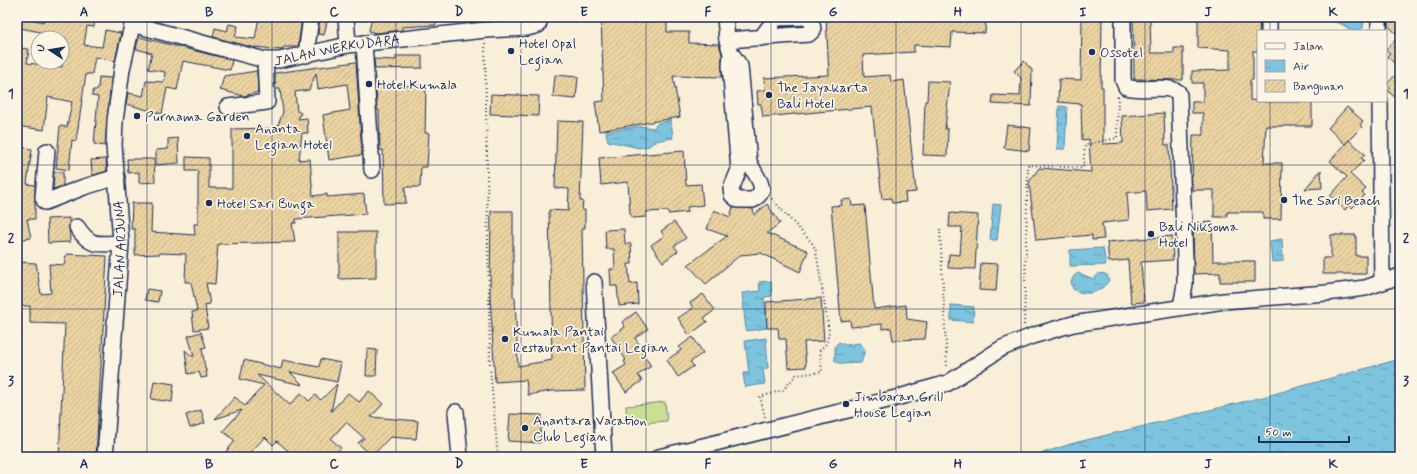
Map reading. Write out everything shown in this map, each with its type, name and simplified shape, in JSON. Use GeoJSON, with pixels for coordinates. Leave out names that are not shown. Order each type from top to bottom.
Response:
{"type":"FeatureCollection","features":[{"type":"Feature","properties":{"kind":"street"},"geometry":{"type":"LineString","coordinates":[[308,55],[311,17]]}},
{"type":"Feature","properties":{"kind":"street"},"geometry":{"type":"LineString","coordinates":[[308,55],[315,17]]}},
{"type":"Feature","properties":{"kind":"street"},"geometry":{"type":"LineString","coordinates":[[346,17],[348,45]]}},
{"type":"Feature","properties":{"kind":"street","name":"JALAN WERKUDARA"},"geometry":{"type":"LineString","coordinates":[[133,21],[265,60],[279,60],[308,55],[348,45],[485,24],[527,28],[538,25],[541,17]]}},
{"type":"Feature","properties":{"kind":"street"},"geometry":{"type":"LineString","coordinates":[[725,17],[729,46],[739,170],[731,189],[732,195],[738,200],[746,201],[753,200],[759,195],[762,189],[760,182],[749,162],[740,66],[729,46]]}},
{"type":"Feature","properties":{"kind":"street"},"geometry":{"type":"LineString","coordinates":[[729,46],[761,38],[776,18],[812,17]]}},
{"type":"Feature","properties":{"kind":"street"},"geometry":{"type":"LineString","coordinates":[[1123,17],[1123,80],[1126,87],[1133,89],[1176,90],[1179,95],[1185,259],[1185,284],[1182,307]]}},
{"type":"Feature","properties":{"kind":"street"},"geometry":{"type":"LineString","coordinates":[[1269,17],[1269,30]]}},
{"type":"Feature","properties":{"kind":"street"},"geometry":{"type":"LineString","coordinates":[[1379,17],[1379,30]]}},
{"type":"Feature","properties":{"kind":"street","name":"JALAN ARJUNA"},"geometry":{"type":"LineString","coordinates":[[105,457],[121,243],[114,145],[115,121],[122,69],[133,21]]}},
{"type":"Feature","properties":{"kind":"street"},"geometry":{"type":"LineString","coordinates":[[364,43],[372,170]]}},
{"type":"Feature","properties":{"kind":"street"},"geometry":{"type":"LineString","coordinates":[[228,107],[268,102],[265,60]]}},
{"type":"Feature","properties":{"kind":"street"},"geometry":{"type":"LineString","coordinates":[[1380,102],[1382,282]]}},
{"type":"Feature","properties":{"kind":"street"},"geometry":{"type":"LineString","coordinates":[[47,151],[43,200],[45,202],[116,177]]}},
{"type":"Feature","properties":{"kind":"street"},"geometry":{"type":"LineString","coordinates":[[77,227],[85,240],[99,244],[121,243]]}},
{"type":"Feature","properties":{"kind":"street"},"geometry":{"type":"LineString","coordinates":[[659,457],[896,398],[948,383],[1002,348],[1023,339],[1073,324],[1224,301],[1365,288],[1400,276]]}},
{"type":"Feature","properties":{"kind":"street"},"geometry":{"type":"LineString","coordinates":[[594,282],[604,457]]}},
{"type":"Feature","properties":{"kind":"street"},"geometry":{"type":"LineString","coordinates":[[456,412],[460,457]]}},
{"type":"Feature","properties":{"kind":"path"},"geometry":{"type":"LineString","coordinates":[[485,24],[490,368],[498,457]]}},
{"type":"Feature","properties":{"kind":"path"},"geometry":{"type":"LineString","coordinates":[[1023,339],[1028,165],[1083,168],[1085,145],[1117,138],[1118,93]]}},
{"type":"Feature","properties":{"kind":"path"},"geometry":{"type":"LineString","coordinates":[[762,189],[812,243],[816,251],[829,332],[827,343],[820,350],[822,372],[796,375],[784,390],[760,397],[767,429]]}},
{"type":"Feature","properties":{"kind":"path"},"geometry":{"type":"LineString","coordinates":[[940,229],[948,383]]}},
{"type":"Feature","properties":{"kind":"green space"},"geometry":{"type":"Polygon","coordinates":[[[665,402],[667,421],[627,424],[626,406],[665,402]]]}},
{"type":"Feature","properties":{"kind":"water"},"geometry":{"type":"Polygon","coordinates":[[[1324,17],[1364,17],[1363,28],[1360,30],[1349,30],[1343,25],[1324,17]]]}},
{"type":"Feature","properties":{"kind":"water"},"geometry":{"type":"Polygon","coordinates":[[[1059,106],[1067,107],[1065,149],[1057,149],[1059,106]]]}},
{"type":"Feature","properties":{"kind":"water"},"geometry":{"type":"Polygon","coordinates":[[[671,120],[673,138],[655,141],[649,146],[639,148],[608,141],[606,132],[639,126],[653,128],[658,123],[671,120]]]}},
{"type":"Feature","properties":{"kind":"water"},"geometry":{"type":"Polygon","coordinates":[[[993,204],[1001,205],[997,240],[990,240],[993,204]]]}},
{"type":"Feature","properties":{"kind":"water"},"geometry":{"type":"Polygon","coordinates":[[[1282,239],[1283,261],[1272,262],[1270,241],[1282,239]]]}},
{"type":"Feature","properties":{"kind":"water"},"geometry":{"type":"Polygon","coordinates":[[[1103,248],[1106,265],[1070,266],[1070,250],[1103,248]]]}},
{"type":"Feature","properties":{"kind":"water"},"geometry":{"type":"Polygon","coordinates":[[[1078,273],[1094,279],[1098,274],[1103,274],[1107,275],[1109,280],[1098,291],[1083,293],[1073,289],[1071,282],[1074,276],[1078,273]]]}},
{"type":"Feature","properties":{"kind":"water"},"geometry":{"type":"Polygon","coordinates":[[[771,281],[772,296],[764,297],[767,328],[746,331],[742,293],[760,291],[759,282],[771,281]]]}},
{"type":"Feature","properties":{"kind":"water"},"geometry":{"type":"Polygon","coordinates":[[[951,305],[974,307],[973,322],[951,320],[951,305]]]}},
{"type":"Feature","properties":{"kind":"water"},"geometry":{"type":"Polygon","coordinates":[[[766,338],[768,368],[763,369],[765,384],[745,387],[743,373],[749,373],[745,341],[766,338]]]}},
{"type":"Feature","properties":{"kind":"water"},"geometry":{"type":"Polygon","coordinates":[[[839,342],[845,345],[859,343],[865,350],[861,363],[841,364],[835,361],[835,346],[839,342]]]}},
{"type":"Feature","properties":{"kind":"water"},"geometry":{"type":"Polygon","coordinates":[[[1400,359],[1400,457],[1030,457],[1074,443],[1263,397],[1400,359]]]}},
{"type":"Feature","properties":{"kind":"building"},"geometry":{"type":"Polygon","coordinates":[[[22,17],[43,22],[44,17],[95,17],[94,27],[87,26],[84,45],[102,47],[105,30],[121,33],[115,61],[95,57],[92,74],[86,74],[76,141],[72,140],[69,170],[56,168],[60,126],[67,127],[72,102],[48,97],[44,130],[17,126],[17,48],[29,49],[27,63],[30,63],[30,70],[70,70],[70,30],[30,30],[20,28],[22,17]]]}},
{"type":"Feature","properties":{"kind":"building"},"geometry":{"type":"Polygon","coordinates":[[[259,17],[302,18],[298,47],[284,47],[282,50],[255,48],[213,37],[215,28],[227,31],[229,24],[238,26],[235,37],[255,39],[259,17]]]}},
{"type":"Feature","properties":{"kind":"building"},"geometry":{"type":"Polygon","coordinates":[[[320,17],[328,17],[324,35],[318,34],[320,17]]]}},
{"type":"Feature","properties":{"kind":"building"},"geometry":{"type":"Polygon","coordinates":[[[372,17],[436,17],[436,25],[402,27],[402,30],[376,33],[369,31],[372,17]]]}},
{"type":"Feature","properties":{"kind":"building"},"geometry":{"type":"Polygon","coordinates":[[[601,17],[667,19],[667,32],[689,32],[689,43],[719,44],[722,54],[722,77],[673,76],[680,117],[599,131],[595,102],[604,101],[601,17]]]}},
{"type":"Feature","properties":{"kind":"building"},"geometry":{"type":"Polygon","coordinates":[[[826,17],[986,17],[985,33],[952,32],[951,47],[914,45],[914,52],[863,55],[864,77],[890,75],[891,82],[904,80],[916,192],[905,193],[906,202],[892,203],[891,198],[882,199],[872,107],[763,117],[761,104],[758,104],[757,91],[765,90],[764,78],[829,75],[826,17]]]}},
{"type":"Feature","properties":{"kind":"building"},"geometry":{"type":"Polygon","coordinates":[[[1082,17],[1102,17],[1101,87],[1103,87],[1103,144],[1123,143],[1122,116],[1164,113],[1165,145],[1169,145],[1172,209],[1147,211],[1146,191],[1127,193],[1129,220],[1102,223],[1104,239],[1092,240],[1092,235],[1036,240],[1029,182],[1039,168],[1091,172],[1089,139],[1082,140],[1081,104],[1058,102],[1059,79],[1081,80],[1082,17]]]}},
{"type":"Feature","properties":{"kind":"building"},"geometry":{"type":"Polygon","coordinates":[[[1133,17],[1150,17],[1151,53],[1174,53],[1174,48],[1183,48],[1183,80],[1134,79],[1133,17]]]}},
{"type":"Feature","properties":{"kind":"building"},"geometry":{"type":"Polygon","coordinates":[[[1198,17],[1260,17],[1259,30],[1257,30],[1257,51],[1253,51],[1253,80],[1250,80],[1250,100],[1257,102],[1312,102],[1312,126],[1266,126],[1264,163],[1282,163],[1281,219],[1263,219],[1263,212],[1227,212],[1227,217],[1214,217],[1214,190],[1192,190],[1193,135],[1203,135],[1203,113],[1192,113],[1192,102],[1203,102],[1203,83],[1192,83],[1192,71],[1230,70],[1230,50],[1198,48],[1198,17]]]}},
{"type":"Feature","properties":{"kind":"building"},"geometry":{"type":"Polygon","coordinates":[[[1389,17],[1400,17],[1400,69],[1387,56],[1390,53],[1387,49],[1399,36],[1388,26],[1389,17]]]}},
{"type":"Feature","properties":{"kind":"building"},"geometry":{"type":"Polygon","coordinates":[[[139,37],[232,60],[230,70],[183,61],[177,90],[167,88],[162,114],[126,104],[128,93],[143,96],[146,81],[164,82],[165,72],[148,69],[152,53],[136,49],[139,37]]]}},
{"type":"Feature","properties":{"kind":"building"},"geometry":{"type":"Polygon","coordinates":[[[396,56],[422,56],[422,68],[375,69],[374,59],[396,60],[396,56]]]}},
{"type":"Feature","properties":{"kind":"building"},"geometry":{"type":"Polygon","coordinates":[[[1024,61],[1032,70],[1031,106],[992,104],[993,95],[1020,96],[1021,78],[1014,71],[1024,61]]]}},
{"type":"Feature","properties":{"kind":"building"},"geometry":{"type":"Polygon","coordinates":[[[356,62],[362,155],[329,160],[323,115],[350,110],[347,84],[318,89],[316,73],[309,90],[295,92],[297,111],[301,113],[298,119],[307,118],[308,133],[302,133],[299,160],[310,159],[313,196],[327,194],[327,197],[364,194],[366,214],[296,219],[296,223],[292,223],[295,242],[218,244],[215,284],[206,283],[210,304],[205,305],[208,328],[194,330],[192,312],[197,311],[191,282],[185,282],[186,254],[160,253],[135,255],[135,229],[131,229],[132,203],[152,203],[151,232],[195,235],[194,224],[198,224],[198,171],[186,171],[186,157],[209,158],[209,188],[232,188],[232,129],[277,128],[283,112],[280,89],[275,89],[275,73],[356,62]]]}},
{"type":"Feature","properties":{"kind":"building"},"geometry":{"type":"Polygon","coordinates":[[[1400,70],[1400,102],[1388,91],[1391,88],[1387,84],[1400,70]]]}},
{"type":"Feature","properties":{"kind":"building"},"geometry":{"type":"Polygon","coordinates":[[[257,71],[258,92],[244,96],[220,90],[224,76],[257,71]]]}},
{"type":"Feature","properties":{"kind":"building"},"geometry":{"type":"Polygon","coordinates":[[[555,75],[578,77],[576,99],[553,97],[555,75]]]}},
{"type":"Feature","properties":{"kind":"building"},"geometry":{"type":"Polygon","coordinates":[[[99,77],[111,78],[105,146],[94,144],[98,97],[92,96],[93,90],[98,90],[99,77]]]}},
{"type":"Feature","properties":{"kind":"building"},"geometry":{"type":"Polygon","coordinates":[[[928,81],[950,82],[945,129],[948,129],[947,156],[923,155],[925,101],[927,101],[928,81]]]}},
{"type":"Feature","properties":{"kind":"building"},"geometry":{"type":"Polygon","coordinates":[[[376,85],[426,86],[425,133],[429,133],[427,167],[421,167],[420,187],[405,187],[406,203],[384,204],[383,150],[380,150],[379,110],[377,110],[376,85]]]}},
{"type":"Feature","properties":{"kind":"building"},"geometry":{"type":"Polygon","coordinates":[[[491,94],[539,96],[538,116],[490,114],[491,94]]]}},
{"type":"Feature","properties":{"kind":"building"},"geometry":{"type":"Polygon","coordinates":[[[1347,107],[1363,121],[1360,125],[1362,127],[1345,144],[1328,128],[1347,107]]]}},
{"type":"Feature","properties":{"kind":"building"},"geometry":{"type":"Polygon","coordinates":[[[557,121],[583,122],[580,201],[583,201],[582,210],[585,210],[585,228],[582,228],[585,390],[551,391],[528,395],[526,380],[495,382],[490,294],[491,211],[513,211],[513,297],[515,297],[518,366],[552,360],[549,210],[568,211],[569,189],[555,188],[557,121]]]}},
{"type":"Feature","properties":{"kind":"building"},"geometry":{"type":"Polygon","coordinates":[[[1007,125],[1031,128],[1029,151],[1004,148],[1007,125]]]}},
{"type":"Feature","properties":{"kind":"building"},"geometry":{"type":"Polygon","coordinates":[[[178,138],[179,163],[156,165],[156,150],[168,149],[168,139],[178,138]]]}},
{"type":"Feature","properties":{"kind":"building"},"geometry":{"type":"Polygon","coordinates":[[[1349,140],[1365,154],[1361,158],[1364,160],[1350,174],[1366,189],[1362,193],[1365,195],[1352,208],[1349,205],[1345,210],[1330,196],[1347,177],[1330,161],[1349,140]]]}},
{"type":"Feature","properties":{"kind":"building"},"geometry":{"type":"Polygon","coordinates":[[[17,147],[32,149],[27,184],[35,185],[35,219],[27,219],[31,238],[17,240],[17,147]]]}},
{"type":"Feature","properties":{"kind":"building"},"geometry":{"type":"Polygon","coordinates":[[[684,151],[686,185],[701,184],[703,205],[687,207],[688,212],[668,214],[668,211],[646,212],[646,217],[633,218],[630,214],[628,182],[601,185],[599,158],[684,151]]]}},
{"type":"Feature","properties":{"kind":"building"},"geometry":{"type":"Polygon","coordinates":[[[106,159],[107,171],[94,175],[92,173],[91,160],[106,159]]]}},
{"type":"Feature","properties":{"kind":"building"},"geometry":{"type":"Polygon","coordinates":[[[127,159],[154,159],[155,182],[139,183],[139,172],[128,173],[127,159]]]}},
{"type":"Feature","properties":{"kind":"building"},"geometry":{"type":"Polygon","coordinates":[[[1321,170],[1322,188],[1305,189],[1321,170]]]}},
{"type":"Feature","properties":{"kind":"building"},"geometry":{"type":"Polygon","coordinates":[[[54,172],[63,172],[63,186],[53,189],[54,172]]]}},
{"type":"Feature","properties":{"kind":"building"},"geometry":{"type":"Polygon","coordinates":[[[851,199],[852,206],[865,205],[874,309],[906,305],[907,319],[927,322],[925,339],[893,340],[891,328],[882,329],[882,324],[851,327],[850,320],[841,321],[831,206],[842,205],[841,200],[851,199]]]}},
{"type":"Feature","properties":{"kind":"building"},"geometry":{"type":"Polygon","coordinates":[[[767,204],[780,223],[767,233],[808,251],[800,272],[761,253],[740,255],[706,284],[688,265],[727,236],[707,229],[714,210],[730,217],[733,207],[753,209],[754,215],[767,204]]]}},
{"type":"Feature","properties":{"kind":"building"},"geometry":{"type":"Polygon","coordinates":[[[950,213],[978,215],[975,269],[948,268],[949,254],[960,255],[962,227],[949,227],[950,213]]]}},
{"type":"Feature","properties":{"kind":"building"},"geometry":{"type":"Polygon","coordinates":[[[69,218],[70,242],[48,243],[47,219],[69,218]]]}},
{"type":"Feature","properties":{"kind":"building"},"geometry":{"type":"Polygon","coordinates":[[[674,222],[686,238],[674,246],[678,251],[663,262],[651,245],[664,236],[661,231],[674,222]]]}},
{"type":"Feature","properties":{"kind":"building"},"geometry":{"type":"Polygon","coordinates":[[[1212,222],[1213,261],[1255,261],[1255,282],[1220,282],[1220,273],[1194,274],[1193,223],[1212,222]]]}},
{"type":"Feature","properties":{"kind":"building"},"geometry":{"type":"Polygon","coordinates":[[[624,229],[625,244],[631,244],[632,264],[628,264],[630,284],[637,283],[638,304],[619,306],[617,286],[611,286],[610,269],[615,269],[614,249],[606,249],[605,230],[624,229]]]}},
{"type":"Feature","properties":{"kind":"building"},"geometry":{"type":"Polygon","coordinates":[[[339,232],[376,232],[376,278],[339,279],[339,232]]]}},
{"type":"Feature","properties":{"kind":"building"},"geometry":{"type":"Polygon","coordinates":[[[1331,235],[1356,235],[1356,256],[1366,256],[1366,274],[1323,274],[1323,258],[1331,258],[1331,235]]]}},
{"type":"Feature","properties":{"kind":"building"},"geometry":{"type":"Polygon","coordinates":[[[1172,236],[1173,260],[1141,262],[1144,302],[1131,303],[1128,260],[1109,262],[1107,242],[1172,236]]]}},
{"type":"Feature","properties":{"kind":"building"},"geometry":{"type":"Polygon","coordinates":[[[66,254],[107,256],[96,457],[59,457],[65,324],[30,323],[30,306],[17,306],[17,262],[36,263],[41,294],[51,293],[49,264],[64,265],[66,254]]]}},
{"type":"Feature","properties":{"kind":"building"},"geometry":{"type":"Polygon","coordinates":[[[981,263],[998,264],[996,291],[979,290],[981,263]]]}},
{"type":"Feature","properties":{"kind":"building"},"geometry":{"type":"Polygon","coordinates":[[[147,289],[160,291],[158,302],[145,300],[147,289]]]}},
{"type":"Feature","properties":{"kind":"building"},"geometry":{"type":"Polygon","coordinates":[[[703,294],[715,310],[704,318],[707,322],[689,335],[678,318],[693,308],[690,303],[703,294]]]}},
{"type":"Feature","properties":{"kind":"building"},"geometry":{"type":"Polygon","coordinates":[[[821,298],[824,341],[804,342],[806,367],[788,368],[786,339],[779,339],[778,328],[767,328],[766,302],[821,298]]]}},
{"type":"Feature","properties":{"kind":"building"},"geometry":{"type":"Polygon","coordinates":[[[636,312],[648,329],[635,338],[639,344],[637,345],[651,366],[638,375],[642,381],[626,392],[613,373],[626,365],[624,361],[626,360],[611,337],[625,327],[622,322],[636,312]]]}},
{"type":"Feature","properties":{"kind":"building"},"geometry":{"type":"Polygon","coordinates":[[[201,332],[206,347],[202,348],[205,369],[208,371],[206,371],[207,377],[201,378],[199,372],[188,374],[185,350],[194,356],[188,336],[201,332]]]}},
{"type":"Feature","properties":{"kind":"building"},"geometry":{"type":"Polygon","coordinates":[[[693,337],[703,353],[690,362],[694,366],[678,377],[667,360],[681,350],[679,347],[693,337]]]}},
{"type":"Feature","properties":{"kind":"building"},"geometry":{"type":"Polygon","coordinates":[[[367,349],[377,350],[376,376],[366,376],[367,349]]]}},
{"type":"Feature","properties":{"kind":"building"},"geometry":{"type":"Polygon","coordinates":[[[321,359],[341,363],[337,382],[290,372],[303,385],[257,375],[290,405],[301,393],[309,401],[315,395],[321,400],[337,384],[331,411],[348,393],[359,402],[369,391],[383,404],[371,417],[418,421],[416,439],[390,437],[372,456],[358,443],[364,438],[346,422],[331,439],[341,448],[333,457],[295,457],[277,441],[273,445],[265,437],[246,457],[221,457],[235,441],[223,431],[242,410],[215,419],[235,397],[245,406],[264,385],[240,379],[244,360],[281,369],[283,360],[319,367],[321,359]]]}},
{"type":"Feature","properties":{"kind":"building"},"geometry":{"type":"Polygon","coordinates":[[[154,381],[174,384],[172,402],[151,399],[154,381]]]}},
{"type":"Feature","properties":{"kind":"building"},"geometry":{"type":"Polygon","coordinates":[[[201,410],[205,423],[190,428],[186,415],[201,410]]]}},
{"type":"Feature","properties":{"kind":"building","name":"Anantara Vacation Club Legian"},"geometry":{"type":"Polygon","coordinates":[[[510,414],[542,415],[540,443],[508,441],[510,414]]]}},
{"type":"Feature","properties":{"kind":"place","name":"Hotel Opal Legian"},"geometry":{"type":"Point","coordinates":[511,51]}},
{"type":"Feature","properties":{"kind":"place","name":"Ossotel"},"geometry":{"type":"Point","coordinates":[1092,52]}},
{"type":"Feature","properties":{"kind":"place","name":"Hotel Kumala"},"geometry":{"type":"Point","coordinates":[369,84]}},
{"type":"Feature","properties":{"kind":"place","name":"The Jayakarta Bali Hotel"},"geometry":{"type":"Point","coordinates":[769,95]}},
{"type":"Feature","properties":{"kind":"place","name":"Purnama Garden"},"geometry":{"type":"Point","coordinates":[137,116]}},
{"type":"Feature","properties":{"kind":"place","name":"Ananta Legian Hotel"},"geometry":{"type":"Point","coordinates":[247,136]}},
{"type":"Feature","properties":{"kind":"place","name":"The Sari Beach"},"geometry":{"type":"Point","coordinates":[1284,200]}},
{"type":"Feature","properties":{"kind":"place","name":"Hotel Sari Bunga"},"geometry":{"type":"Point","coordinates":[209,203]}},
{"type":"Feature","properties":{"kind":"place","name":"Bali Niksoma Hotel"},"geometry":{"type":"Point","coordinates":[1151,234]}},
{"type":"Feature","properties":{"kind":"place","name":"Kumala Pantai Restaurant Pantai Legian"},"geometry":{"type":"Point","coordinates":[505,339]}},
{"type":"Feature","properties":{"kind":"place","name":"Jimbaran Grill House Legian"},"geometry":{"type":"Point","coordinates":[846,404]}},
{"type":"Feature","properties":{"kind":"place","name":"Anantara Vacation Club Legian"},"geometry":{"type":"Point","coordinates":[525,428]}}]}
